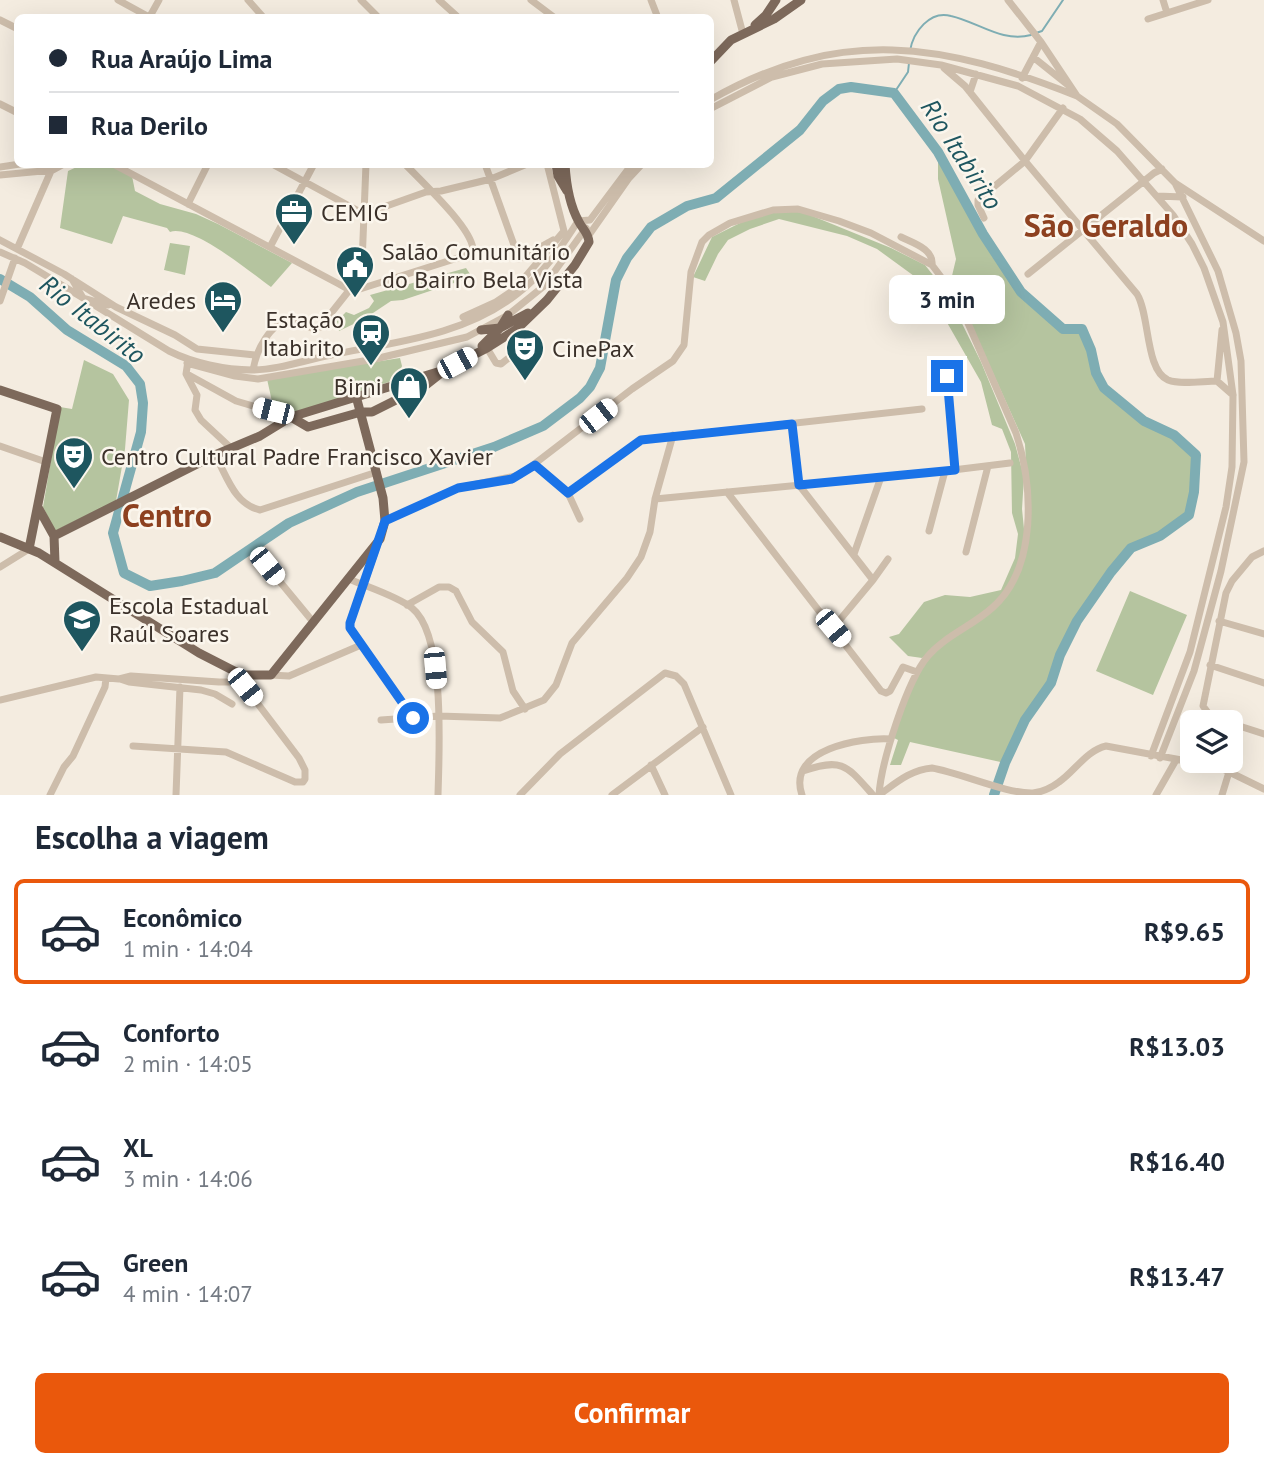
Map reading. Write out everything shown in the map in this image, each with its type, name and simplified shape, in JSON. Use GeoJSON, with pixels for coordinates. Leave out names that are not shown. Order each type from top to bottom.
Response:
{"type":"FeatureCollection","features":[{"type":"Feature","properties":{"kind":"main road"},"geometry":{"type":"LineString","coordinates":[[714,58],[727,43],[780,16],[801,0]]}},
{"type":"Feature","properties":{"kind":"main road"},"geometry":{"type":"LineString","coordinates":[[746,32],[762,20],[775,2]]}},
{"type":"Feature","properties":{"kind":"main road"},"geometry":{"type":"LineString","coordinates":[[775,2],[780,16]]}},
{"type":"Feature","properties":{"kind":"main road"},"geometry":{"type":"LineString","coordinates":[[557,168],[560,181],[570,195]]}},
{"type":"Feature","properties":{"kind":"main road"},"geometry":{"type":"LineString","coordinates":[[291,417],[308,427],[361,412],[372,412],[426,386],[444,370],[517,329],[562,284],[588,235],[578,221],[566,168]]}},
{"type":"Feature","properties":{"kind":"main road"},"geometry":{"type":"LineString","coordinates":[[481,330],[500,328],[542,305]]}},
{"type":"Feature","properties":{"kind":"main road"},"geometry":{"type":"LineString","coordinates":[[476,352],[500,328],[508,315]]}},
{"type":"Feature","properties":{"kind":"main road"},"geometry":{"type":"LineString","coordinates":[[54,536],[230,448],[260,436],[291,417],[444,370]]}},
{"type":"Feature","properties":{"kind":"main road"},"geometry":{"type":"LineString","coordinates":[[0,390],[57,409],[29,548]]}},
{"type":"Feature","properties":{"kind":"main road"},"geometry":{"type":"LineString","coordinates":[[0,537],[55,562],[198,653],[242,675],[271,675],[380,539],[385,521],[383,498],[356,396]]}},
{"type":"Feature","properties":{"kind":"main road"},"geometry":{"type":"LineString","coordinates":[[38,509],[54,536],[55,562]]}},
{"type":"Feature","properties":{"kind":"street"},"geometry":{"type":"LineString","coordinates":[[118,0],[144,14]]}},
{"type":"Feature","properties":{"kind":"street"},"geometry":{"type":"LineString","coordinates":[[248,0],[260,14]]}},
{"type":"Feature","properties":{"kind":"street"},"geometry":{"type":"LineString","coordinates":[[361,0],[375,14]]}},
{"type":"Feature","properties":{"kind":"street"},"geometry":{"type":"LineString","coordinates":[[439,0],[455,14]]}},
{"type":"Feature","properties":{"kind":"street"},"geometry":{"type":"LineString","coordinates":[[531,0],[550,14]]}},
{"type":"Feature","properties":{"kind":"street"},"geometry":{"type":"LineString","coordinates":[[734,0],[746,32]]}},
{"type":"Feature","properties":{"kind":"street"},"geometry":{"type":"LineString","coordinates":[[1009,0],[1041,41],[1077,96]]}},
{"type":"Feature","properties":{"kind":"street"},"geometry":{"type":"LineString","coordinates":[[1163,0],[1167,13]]}},
{"type":"Feature","properties":{"kind":"street"},"geometry":{"type":"LineString","coordinates":[[1148,19],[1208,0]]}},
{"type":"Feature","properties":{"kind":"street"},"geometry":{"type":"LineString","coordinates":[[1018,86],[1041,41]]}},
{"type":"Feature","properties":{"kind":"street"},"geometry":{"type":"LineString","coordinates":[[714,98],[775,69],[830,54],[924,51],[1024,75],[1077,96],[1117,124],[1175,183],[1264,241]]}},
{"type":"Feature","properties":{"kind":"street"},"geometry":{"type":"LineString","coordinates":[[1033,57],[1071,87]]}},
{"type":"Feature","properties":{"kind":"street"},"geometry":{"type":"LineString","coordinates":[[714,106],[772,76],[845,61],[904,60],[941,65],[1018,86],[1063,108],[1104,137],[1156,195],[1192,244],[1204,268],[1223,322],[1233,395],[1232,467],[1226,507],[1190,652],[1151,756]]}},
{"type":"Feature","properties":{"kind":"street"},"geometry":{"type":"LineString","coordinates":[[941,65],[971,92],[1140,299],[1154,365],[1160,374],[1176,381],[1217,381],[1233,395]]}},
{"type":"Feature","properties":{"kind":"street"},"geometry":{"type":"LineString","coordinates":[[971,92],[976,74]]}},
{"type":"Feature","properties":{"kind":"street"},"geometry":{"type":"LineString","coordinates":[[984,218],[978,200],[1025,161],[1063,108]]}},
{"type":"Feature","properties":{"kind":"street"},"geometry":{"type":"LineString","coordinates":[[0,175],[46,168]]}},
{"type":"Feature","properties":{"kind":"street"},"geometry":{"type":"LineString","coordinates":[[17,249],[53,168]]}},
{"type":"Feature","properties":{"kind":"street"},"geometry":{"type":"LineString","coordinates":[[120,168],[337,284],[352,289],[370,287],[470,253],[473,246],[464,229],[409,168]]}},
{"type":"Feature","properties":{"kind":"street"},"geometry":{"type":"LineString","coordinates":[[188,204],[206,168]]}},
{"type":"Feature","properties":{"kind":"street"},"geometry":{"type":"LineString","coordinates":[[279,168],[364,214],[431,192],[491,179],[517,168]]}},
{"type":"Feature","properties":{"kind":"street"},"geometry":{"type":"LineString","coordinates":[[270,247],[312,168]]}},
{"type":"Feature","properties":{"kind":"street"},"geometry":{"type":"LineString","coordinates":[[253,370],[255,355],[283,321],[291,320],[312,328],[320,327],[352,289],[360,271],[366,168]]}},
{"type":"Feature","properties":{"kind":"street"},"geometry":{"type":"LineString","coordinates":[[487,168],[519,259],[564,231],[548,168]]}},
{"type":"Feature","properties":{"kind":"street"},"geometry":{"type":"LineString","coordinates":[[588,235],[590,220],[629,168]]}},
{"type":"Feature","properties":{"kind":"street"},"geometry":{"type":"LineString","coordinates":[[0,252],[15,258],[188,361],[235,376],[258,379],[375,359],[467,337],[481,330],[508,315],[544,286],[588,235],[639,168]]}},
{"type":"Feature","properties":{"kind":"street"},"geometry":{"type":"LineString","coordinates":[[1028,274],[1162,169]]}},
{"type":"Feature","properties":{"kind":"street"},"geometry":{"type":"LineString","coordinates":[[1160,758],[1194,671],[1221,571],[1244,463],[1241,361],[1225,291],[1211,255],[1175,183]]}},
{"type":"Feature","properties":{"kind":"street"},"geometry":{"type":"LineString","coordinates":[[1156,195],[1182,197],[1205,203]]}},
{"type":"Feature","properties":{"kind":"street"},"geometry":{"type":"LineString","coordinates":[[385,521],[458,488],[512,479],[535,465],[677,357],[684,345],[688,328],[691,272],[697,251],[709,235],[730,223],[772,210],[798,209],[871,233],[932,265],[957,298],[1016,433],[1022,454],[1027,506],[1022,558],[1008,590],[981,618],[928,655],[917,672],[891,739],[882,770],[879,795]]}},
{"type":"Feature","properties":{"kind":"street"},"geometry":{"type":"LineString","coordinates":[[188,361],[253,370],[439,334],[468,324],[517,294],[553,259],[578,221],[590,220]]}},
{"type":"Feature","properties":{"kind":"street"},"geometry":{"type":"LineString","coordinates":[[463,317],[496,302],[515,289],[558,236]]}},
{"type":"Feature","properties":{"kind":"street"},"geometry":{"type":"LineString","coordinates":[[901,237],[933,256],[932,265]]}},
{"type":"Feature","properties":{"kind":"street"},"geometry":{"type":"LineString","coordinates":[[0,240],[72,279],[116,307],[175,335],[197,349],[255,355]]}},
{"type":"Feature","properties":{"kind":"street"},"geometry":{"type":"LineString","coordinates":[[0,300],[15,258]]}},
{"type":"Feature","properties":{"kind":"street"},"geometry":{"type":"LineString","coordinates":[[72,279],[83,298],[116,307]]}},
{"type":"Feature","properties":{"kind":"street"},"geometry":{"type":"LineString","coordinates":[[1217,381],[1223,322]]}},
{"type":"Feature","properties":{"kind":"street"},"geometry":{"type":"LineString","coordinates":[[487,348],[496,363],[501,364],[524,348],[525,342],[517,329]]}},
{"type":"Feature","properties":{"kind":"street"},"geometry":{"type":"LineString","coordinates":[[192,346],[186,374],[197,395],[195,410],[201,420],[230,448]]}},
{"type":"Feature","properties":{"kind":"street"},"geometry":{"type":"LineString","coordinates":[[186,374],[236,401],[291,417]]}},
{"type":"Feature","properties":{"kind":"street"},"geometry":{"type":"LineString","coordinates":[[947,376],[955,470]]}},
{"type":"Feature","properties":{"kind":"street"},"geometry":{"type":"LineString","coordinates":[[568,493],[636,442],[673,435],[922,409]]}},
{"type":"Feature","properties":{"kind":"street"},"geometry":{"type":"LineString","coordinates":[[792,424],[799,485],[873,580]]}},
{"type":"Feature","properties":{"kind":"street"},"geometry":{"type":"LineString","coordinates":[[381,720],[439,716],[500,718],[540,703],[550,694],[562,674],[572,643],[641,558],[650,532],[655,499],[673,435]]}},
{"type":"Feature","properties":{"kind":"street"},"geometry":{"type":"LineString","coordinates":[[0,446],[46,461]]}},
{"type":"Feature","properties":{"kind":"street"},"geometry":{"type":"LineString","coordinates":[[215,456],[236,495],[254,509],[264,510],[377,475]]}},
{"type":"Feature","properties":{"kind":"street"},"geometry":{"type":"LineString","coordinates":[[655,499],[1010,463]]}},
{"type":"Feature","properties":{"kind":"street"},"geometry":{"type":"LineString","coordinates":[[535,465],[568,493],[580,519]]}},
{"type":"Feature","properties":{"kind":"street"},"geometry":{"type":"LineString","coordinates":[[966,552],[988,466]]}},
{"type":"Feature","properties":{"kind":"street"},"geometry":{"type":"LineString","coordinates":[[929,531],[945,471]]}},
{"type":"Feature","properties":{"kind":"street"},"geometry":{"type":"LineString","coordinates":[[854,554],[881,477]]}},
{"type":"Feature","properties":{"kind":"street"},"geometry":{"type":"LineString","coordinates":[[727,492],[883,693],[893,687],[903,667],[917,672]]}},
{"type":"Feature","properties":{"kind":"street"},"geometry":{"type":"LineString","coordinates":[[380,539],[350,623],[352,632],[413,718]]}},
{"type":"Feature","properties":{"kind":"street"},"geometry":{"type":"LineString","coordinates":[[0,566],[29,548]]}},
{"type":"Feature","properties":{"kind":"street"},"geometry":{"type":"LineString","coordinates":[[1205,710],[1203,703],[1226,593],[1232,581],[1252,557],[1263,551]]}},
{"type":"Feature","properties":{"kind":"street"},"geometry":{"type":"LineString","coordinates":[[833,628],[888,559]]}},
{"type":"Feature","properties":{"kind":"street"},"geometry":{"type":"LineString","coordinates":[[267,566],[314,623]]}},
{"type":"Feature","properties":{"kind":"street"},"geometry":{"type":"LineString","coordinates":[[1221,571],[1232,581]]}},
{"type":"Feature","properties":{"kind":"street"},"geometry":{"type":"LineString","coordinates":[[349,579],[407,605],[421,618],[428,632],[439,716],[438,795]]}},
{"type":"Feature","properties":{"kind":"street"},"geometry":{"type":"LineString","coordinates":[[407,605],[439,587],[449,587],[456,591],[472,622],[503,652],[513,691],[525,709]]}},
{"type":"Feature","properties":{"kind":"street"},"geometry":{"type":"LineString","coordinates":[[1219,621],[1264,634]]}},
{"type":"Feature","properties":{"kind":"street"},"geometry":{"type":"LineString","coordinates":[[271,675],[289,676],[361,645]]}},
{"type":"Feature","properties":{"kind":"street"},"geometry":{"type":"LineString","coordinates":[[1210,665],[1264,682]]}},
{"type":"Feature","properties":{"kind":"street"},"geometry":{"type":"LineString","coordinates":[[520,795],[560,754],[665,673],[676,676],[684,684],[731,795]]}},
{"type":"Feature","properties":{"kind":"street"},"geometry":{"type":"LineString","coordinates":[[119,679],[131,676],[231,682],[242,675],[245,687],[299,758],[305,770],[305,779],[303,782],[295,782],[226,751],[133,746]]}},
{"type":"Feature","properties":{"kind":"street"},"geometry":{"type":"LineString","coordinates":[[1,698],[96,677],[213,692],[232,704]]}},
{"type":"Feature","properties":{"kind":"street"},"geometry":{"type":"LineString","coordinates":[[50,795],[64,767],[73,756],[105,687],[106,678]]}},
{"type":"Feature","properties":{"kind":"street"},"geometry":{"type":"LineString","coordinates":[[176,795],[180,748],[180,687]]}},
{"type":"Feature","properties":{"kind":"street"},"geometry":{"type":"LineString","coordinates":[[612,795],[703,727]]}},
{"type":"Feature","properties":{"kind":"street"},"geometry":{"type":"LineString","coordinates":[[1243,727],[1264,734]]}},
{"type":"Feature","properties":{"kind":"street"},"geometry":{"type":"LineString","coordinates":[[802,795],[799,781],[803,771],[811,760],[828,749],[852,741],[891,739]]}},
{"type":"Feature","properties":{"kind":"street"},"geometry":{"type":"LineString","coordinates":[[879,795],[906,775],[919,769],[932,768],[1031,793],[1048,789],[1073,772],[1100,747],[1111,746],[1180,761]]}},
{"type":"Feature","properties":{"kind":"street"},"geometry":{"type":"LineString","coordinates":[[1158,795],[1176,760]]}},
{"type":"Feature","properties":{"kind":"street"},"geometry":{"type":"LineString","coordinates":[[803,771],[835,763],[856,776],[873,795]]}},
{"type":"Feature","properties":{"kind":"street"},"geometry":{"type":"LineString","coordinates":[[651,765],[665,795]]}},
{"type":"Feature","properties":{"kind":"street"},"geometry":{"type":"LineString","coordinates":[[1222,795],[1229,773]]}},
{"type":"Feature","properties":{"kind":"street"},"geometry":{"type":"LineString","coordinates":[[1231,773],[1264,789]]}},
{"type":"Feature","properties":{"kind":"green space"},"geometry":{"type":"Polygon","coordinates":[[[938,152],[983,234],[1021,292],[1063,329],[1082,329],[1091,350],[1096,373],[1104,388],[1144,421],[1174,435],[1196,455],[1194,492],[1189,515],[1160,536],[1131,548],[1111,572],[1077,621],[1060,655],[1051,683],[1025,720],[1005,763],[910,742],[901,765],[890,765],[898,740],[894,738],[909,694],[928,657],[954,637],[922,658],[908,656],[889,637],[899,634],[924,602],[945,595],[970,597],[1001,590],[1015,558],[1018,534],[1012,513],[1011,452],[1002,429],[992,425],[981,382],[925,284],[877,249],[847,236],[779,219],[728,240],[705,281],[693,277],[712,237],[748,219],[783,210],[805,213],[925,265],[947,293],[981,362],[1015,444],[1024,477],[1022,509],[1025,539],[1028,503],[1025,444],[951,280],[956,259],[938,179],[938,152]]]}},
{"type":"Feature","properties":{"kind":"green space"},"geometry":{"type":"Polygon","coordinates":[[[74,168],[115,168],[132,176],[135,191],[160,204],[196,214],[218,224],[292,263],[271,287],[222,251],[180,231],[170,232],[167,228],[123,216],[112,244],[60,228],[68,171],[74,168]]]}},
{"type":"Feature","properties":{"kind":"green space"},"geometry":{"type":"Polygon","coordinates":[[[170,243],[190,246],[185,275],[164,270],[170,243]]]}},
{"type":"Feature","properties":{"kind":"green space"},"geometry":{"type":"Polygon","coordinates":[[[466,268],[472,277],[403,300],[391,301],[339,331],[337,321],[346,312],[354,315],[369,308],[374,301],[370,295],[466,268]]]}},
{"type":"Feature","properties":{"kind":"green space"},"geometry":{"type":"Polygon","coordinates":[[[400,358],[402,366],[398,379],[295,413],[273,406],[267,379],[400,358]]]}},
{"type":"Feature","properties":{"kind":"green space"},"geometry":{"type":"Polygon","coordinates":[[[84,360],[113,374],[129,400],[125,449],[116,501],[55,531],[43,507],[60,407],[72,409],[84,360]]]}},
{"type":"Feature","properties":{"kind":"green space"},"geometry":{"type":"Polygon","coordinates":[[[1130,591],[1187,615],[1153,695],[1096,671],[1130,591]]]}},
{"type":"Feature","properties":{"kind":"waterway"},"geometry":{"type":"LineString","coordinates":[[1036,33],[1042,31],[1063,0]]}},
{"type":"Feature","properties":{"kind":"waterway"},"geometry":{"type":"LineString","coordinates":[[910,51],[924,24],[943,15],[1000,34],[1020,37],[1031,35]]}},
{"type":"Feature","properties":{"kind":"waterway"},"geometry":{"type":"LineString","coordinates":[[894,93],[908,72],[909,63]]}},
{"type":"Feature","properties":{"kind":"waterway","name":"Rio Itabirito"},"geometry":{"type":"LineString","coordinates":[[0,279],[30,297],[67,330],[126,366],[140,384],[143,403],[141,432],[113,533],[124,573],[150,586],[182,581],[215,573],[289,523],[357,492],[494,447],[543,426],[590,387],[600,368],[616,280],[627,258],[651,227],[687,206],[716,198],[800,130],[823,101],[839,89],[851,87],[894,93],[938,152],[983,234],[1021,292],[1063,329],[1082,329],[1091,350],[1096,373],[1104,388],[1144,421],[1174,435],[1196,455],[1194,492],[1189,515],[1160,536],[1131,548],[1111,572],[1077,621],[1060,655],[1051,683],[1025,720],[994,795]]}},
{"type":"Feature","properties":{"kind":"place","name":"CEMIG"},"geometry":{"type":"Point","coordinates":[294,246]}},
{"type":"Feature","properties":{"kind":"place","name":"Salão Comunitário do Bairro Bela Vista"},"geometry":{"type":"Point","coordinates":[355,299]}},
{"type":"Feature","properties":{"kind":"place","name":"Aredes"},"geometry":{"type":"Point","coordinates":[223,334]}},
{"type":"Feature","properties":{"kind":"place","name":"Estação Itabirito"},"geometry":{"type":"Point","coordinates":[371,367]}},
{"type":"Feature","properties":{"kind":"place","name":"CinePax"},"geometry":{"type":"Point","coordinates":[525,382]}},
{"type":"Feature","properties":{"kind":"place","name":"Birni"},"geometry":{"type":"Point","coordinates":[409,420]}},
{"type":"Feature","properties":{"kind":"place","name":"Centro Cultural Padre Francisco Xavier"},"geometry":{"type":"Point","coordinates":[74,490]}},
{"type":"Feature","properties":{"kind":"place","name":"Escola Estadual Raúl Soares"},"geometry":{"type":"Point","coordinates":[82,653]}},
{"type":"Feature","properties":{"kind":"district","name":"São Geraldo"},"geometry":{"type":"Point","coordinates":[1106,225]}},
{"type":"Feature","properties":{"kind":"district","name":"Centro"},"geometry":{"type":"Point","coordinates":[167,515]}},
{"type":"Feature","properties":{"kind":"route"},"geometry":{"type":"LineString","coordinates":[[413,718],[350,628],[385,521],[458,488],[512,479],[535,465],[568,493],[641,440],[792,424],[799,485],[955,470],[947,376]]}}]}
